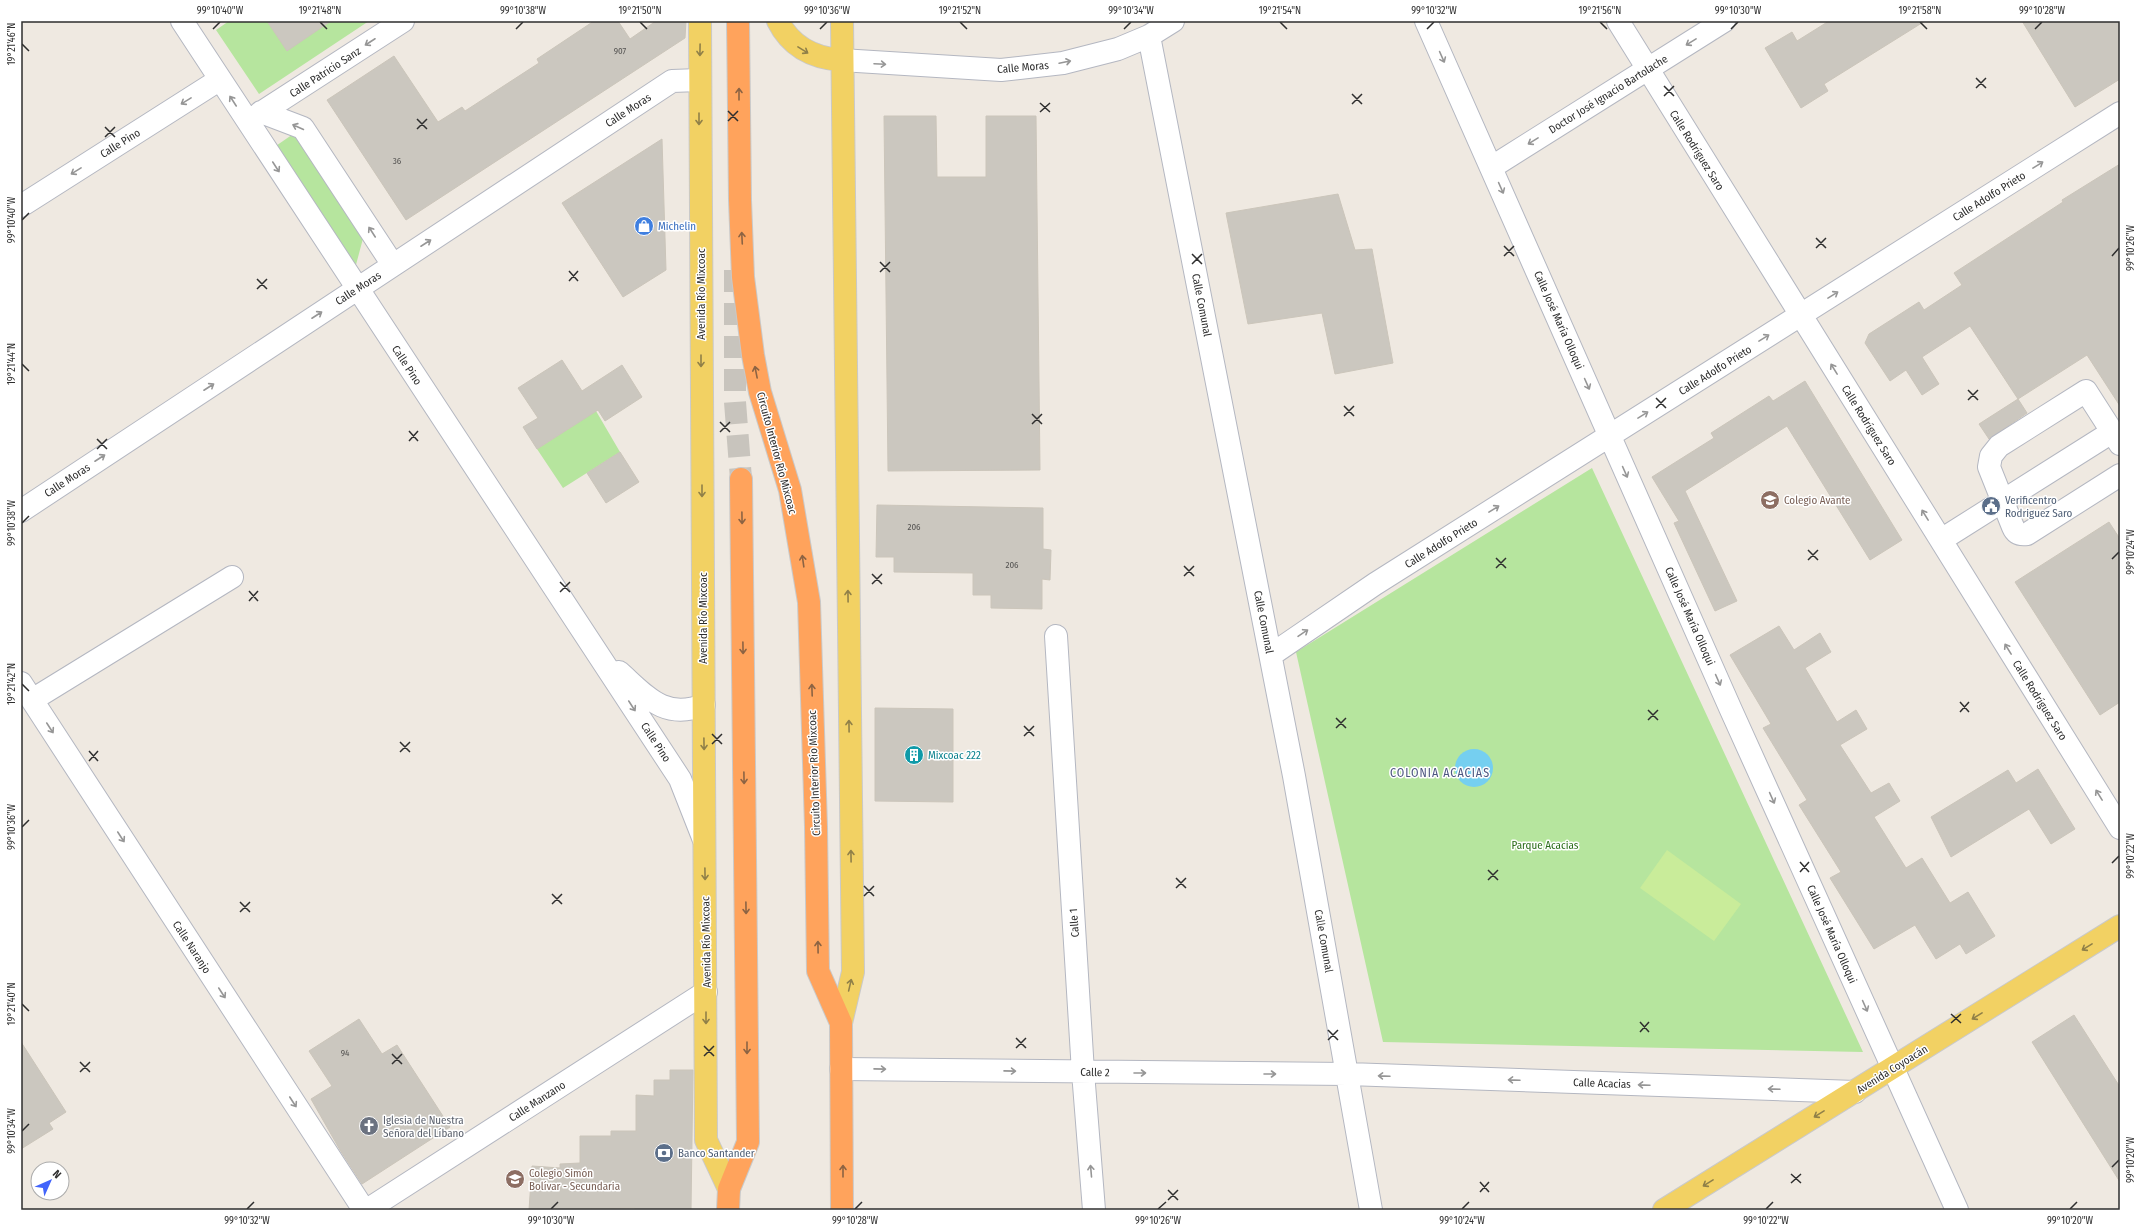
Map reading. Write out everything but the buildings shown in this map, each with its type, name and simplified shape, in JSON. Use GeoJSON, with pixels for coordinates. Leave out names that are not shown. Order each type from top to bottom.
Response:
{"type":"FeatureCollection","features":[{"type":"Feature","properties":{"kind":"highway","name":"Circuito Interior Río Mixcoac"},"geometry":{"type":"LineString","coordinates":[[738,21],[740,200],[744,277],[753,355],[760,392],[790,490],[809,602],[816,827],[818,972],[841,1023]]}},
{"type":"Feature","properties":{"kind":"highway"},"geometry":{"type":"LineString","coordinates":[[728,1200],[748,1142],[741,479]]}},
{"type":"Feature","properties":{"kind":"highway"},"geometry":{"type":"LineString","coordinates":[[841,1023],[842,1210]]}},
{"type":"Feature","properties":{"kind":"main road","name":"Avenida Río Mixcoac"},"geometry":{"type":"LineString","coordinates":[[700,21],[699,80],[706,1140],[728,1200]]}},
{"type":"Feature","properties":{"kind":"main road"},"geometry":{"type":"LineString","coordinates":[[778,21],[786,36],[801,49],[822,58],[841,60]]}},
{"type":"Feature","properties":{"kind":"main road"},"geometry":{"type":"LineString","coordinates":[[841,1023],[853,972],[841,60],[842,21]]}},
{"type":"Feature","properties":{"kind":"main road","name":"Avenida Coyoacán"},"geometry":{"type":"LineString","coordinates":[[1664,1210],[1893,1069],[2120,926]]}},
{"type":"Feature","properties":{"kind":"street","name":"Calle Pino"},"geometry":{"type":"LineString","coordinates":[[182,21],[219,80],[254,118],[357,289],[680,779],[705,841]]}},
{"type":"Feature","properties":{"kind":"street","name":"Calle Patricio Sanz"},"geometry":{"type":"LineString","coordinates":[[254,118],[403,21]]}},
{"type":"Feature","properties":{"kind":"street","name":"Calle Moras"},"geometry":{"type":"LineString","coordinates":[[841,60],[1001,70],[1063,63],[1118,49],[1149,36],[1173,21]]}},
{"type":"Feature","properties":{"kind":"street","name":"Calle José María Olloqui"},"geometry":{"type":"LineString","coordinates":[[1426,21],[1610,436],[1957,1210]]}},
{"type":"Feature","properties":{"kind":"street","name":"Calle Rodríguez Saro"},"geometry":{"type":"LineString","coordinates":[[1618,21],[1646,70],[2120,828]]}},
{"type":"Feature","properties":{"kind":"street","name":"Doctor José Ignacio Bartolache"},"geometry":{"type":"LineString","coordinates":[[1492,167],[1724,21]]}},
{"type":"Feature","properties":{"kind":"street","name":"Calle Comunal"},"geometry":{"type":"LineString","coordinates":[[1149,36],[1271,654],[1348,1074],[1371,1210]]}},
{"type":"Feature","properties":{"kind":"street","name":"Calle Pino"},"geometry":{"type":"LineString","coordinates":[[21,206],[219,80]]}},
{"type":"Feature","properties":{"kind":"street","name":"Calle Moras"},"geometry":{"type":"LineString","coordinates":[[21,510],[672,81],[699,80]]}},
{"type":"Feature","properties":{"kind":"street","name":"Calle Adolfo Prieto"},"geometry":{"type":"LineString","coordinates":[[1271,654],[1376,584],[2120,113]]}},
{"type":"Feature","properties":{"kind":"street"},"geometry":{"type":"LineString","coordinates":[[254,118],[303,128],[394,265]]}},
{"type":"Feature","properties":{"kind":"street"},"geometry":{"type":"LineString","coordinates":[[1941,540],[2002,502],[2116,438],[2086,392],[1999,446],[1989,462],[1990,473],[2002,502],[2015,531],[2021,535],[2027,534],[2120,475]]}},
{"type":"Feature","properties":{"kind":"street"},"geometry":{"type":"LineString","coordinates":[[26,692],[232,577]]}},
{"type":"Feature","properties":{"kind":"street","name":"Calle 1"},"geometry":{"type":"LineString","coordinates":[[1056,636],[1083,1072],[1094,1210]]}},
{"type":"Feature","properties":{"kind":"street","name":"Calle Pino"},"geometry":{"type":"LineString","coordinates":[[595,650],[658,706],[672,710],[690,710],[704,705]]}},
{"type":"Feature","properties":{"kind":"street","name":"Calle Naranjo"},"geometry":{"type":"LineString","coordinates":[[26,692],[364,1210]]}},
{"type":"Feature","properties":{"kind":"street","name":"Calle Manzano"},"geometry":{"type":"LineString","coordinates":[[367,1210],[706,992]]}},
{"type":"Feature","properties":{"kind":"street","name":"Calle 2"},"geometry":{"type":"LineString","coordinates":[[841,1069],[1348,1074]]}},
{"type":"Feature","properties":{"kind":"street","name":"Calle Acacias"},"geometry":{"type":"LineString","coordinates":[[1348,1074],[1855,1092]]}},
{"type":"Feature","properties":{"kind":"green space"},"geometry":{"type":"Polygon","coordinates":[[[229,21],[267,21],[287,50],[331,21],[369,21],[259,94],[216,30],[229,21]]]}},
{"type":"Feature","properties":{"kind":"green space"},"geometry":{"type":"Polygon","coordinates":[[[299,130],[365,231],[353,276],[270,150],[299,130]]]}},
{"type":"Feature","properties":{"kind":"green space"},"geometry":{"type":"Polygon","coordinates":[[[596,411],[620,452],[563,488],[537,449],[596,411]]]}},
{"type":"Feature","properties":{"kind":"green space","name":"Parque Acacias"},"geometry":{"type":"Polygon","coordinates":[[[1592,468],[1863,1052],[1383,1042],[1296,652],[1592,468]]]}},
{"type":"Feature","properties":{"kind":"green space"},"geometry":{"type":"Polygon","coordinates":[[[1667,850],[1741,904],[1714,941],[1640,888],[1667,850]]]}},
{"type":"Feature","properties":{"kind":"water"},"geometry":{"type":"Polygon","coordinates":[[[1474,749],[1487,755],[1493,768],[1487,781],[1474,787],[1461,781],[1455,768],[1461,755],[1474,749]]]}},
{"type":"Feature","properties":{"kind":"tunnel"},"geometry":{"type":"LineString","coordinates":[[735,270],[735,402],[741,479]]}},
{"type":"Feature","properties":{"kind":"place","name":"Michelin"},"geometry":{"type":"Point","coordinates":[644,226]}},
{"type":"Feature","properties":{"kind":"place","name":"Colegio Avante"},"geometry":{"type":"Point","coordinates":[1770,500]}},
{"type":"Feature","properties":{"kind":"place","name":"Verificentro Rodriguez Saro"},"geometry":{"type":"Point","coordinates":[1991,506]}},
{"type":"Feature","properties":{"kind":"place","name":"Mixcoac 222"},"geometry":{"type":"Point","coordinates":[914,755]}},
{"type":"Feature","properties":{"kind":"place","name":"Iglesia de Nuestra Señora del Líbano"},"geometry":{"type":"Point","coordinates":[369,1126]}},
{"type":"Feature","properties":{"kind":"place","name":"Banco Santander"},"geometry":{"type":"Point","coordinates":[664,1153]}},
{"type":"Feature","properties":{"kind":"place","name":"Colegio Simón Bolívar - Secundaria"},"geometry":{"type":"Point","coordinates":[515,1179]}},
{"type":"Feature","properties":{"kind":"district","name":"COLONIA ACACIAS"},"geometry":{"type":"Point","coordinates":[1440,773]}}]}
